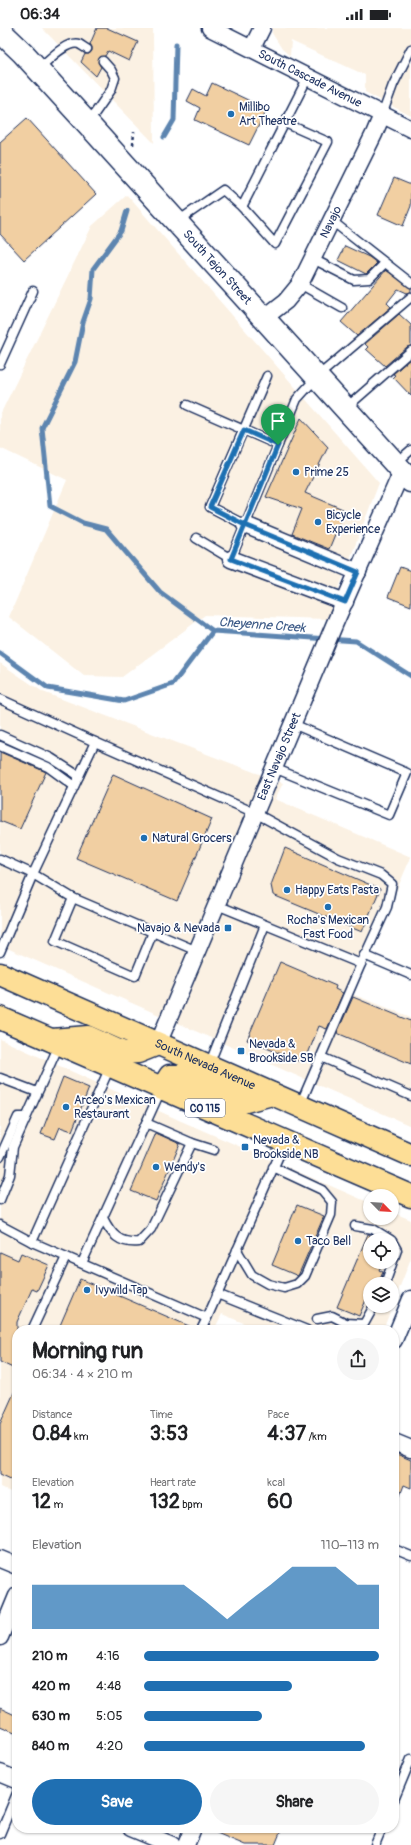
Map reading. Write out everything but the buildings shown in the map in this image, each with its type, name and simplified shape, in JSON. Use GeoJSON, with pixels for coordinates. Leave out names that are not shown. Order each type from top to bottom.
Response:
{"type":"FeatureCollection","features":[{"type":"Feature","properties":{"kind":"highway","name":"South Nevada Avenue"},"geometry":{"type":"LineString","coordinates":[[0,974],[411,1155]]}},
{"type":"Feature","properties":{"kind":"highway","name":"CO 115"},"geometry":{"type":"LineString","coordinates":[[0,1018],[411,1196]]}},
{"type":"Feature","properties":{"kind":"highway"},"geometry":{"type":"LineString","coordinates":[[55,1042],[88,1037],[123,1053],[138,1052],[158,1044]]}},
{"type":"Feature","properties":{"kind":"highway"},"geometry":{"type":"LineString","coordinates":[[162,1089],[170,1076],[182,1076],[242,1102],[272,1094]]}},
{"type":"Feature","properties":{"kind":"main road"},"geometry":{"type":"LineString","coordinates":[[9,28],[23,54]]}},
{"type":"Feature","properties":{"kind":"main road"},"geometry":{"type":"LineString","coordinates":[[0,31],[23,54]]}},
{"type":"Feature","properties":{"kind":"main road","name":"South Tejon Street"},"geometry":{"type":"LineString","coordinates":[[23,54],[345,408],[405,466]]}},
{"type":"Feature","properties":{"kind":"street","name":"South Cascade Avenue"},"geometry":{"type":"LineString","coordinates":[[210,28],[411,129]]}},
{"type":"Feature","properties":{"kind":"street"},"geometry":{"type":"LineString","coordinates":[[252,48],[262,28]]}},
{"type":"Feature","properties":{"kind":"street","name":"Navajo"},"geometry":{"type":"LineString","coordinates":[[264,318],[286,301],[300,284],[332,221],[382,115]]}},
{"type":"Feature","properties":{"kind":"street","name":"East Navajo Street"},"geometry":{"type":"LineString","coordinates":[[158,1044],[335,623],[405,466]]}},
{"type":"Feature","properties":{"kind":"street"},"geometry":{"type":"LineString","coordinates":[[245,525],[358,572]]}},
{"type":"Feature","properties":{"kind":"street"},"geometry":{"type":"LineString","coordinates":[[231,559],[345,602]]}},
{"type":"Feature","properties":{"kind":"street"},"geometry":{"type":"LineString","coordinates":[[399,1328],[411,1299]]}},
{"type":"Feature","properties":{"kind":"street"},"geometry":{"type":"LineString","coordinates":[[399,1444],[411,1449]]}},
{"type":"Feature","properties":{"kind":"street"},"geometry":{"type":"LineString","coordinates":[[0,1559],[12,1564]]}},
{"type":"Feature","properties":{"kind":"street"},"geometry":{"type":"LineString","coordinates":[[0,1637],[12,1608]]}},
{"type":"Feature","properties":{"kind":"street"},"geometry":{"type":"LineString","coordinates":[[0,1773],[12,1778]]}},
{"type":"Feature","properties":{"kind":"street"},"geometry":{"type":"LineString","coordinates":[[143,1833],[172,1845]]}},
{"type":"Feature","properties":{"kind":"street"},"geometry":{"type":"LineString","coordinates":[[186,1845],[191,1833]]}},
{"type":"Feature","properties":{"kind":"lane"},"geometry":{"type":"LineString","coordinates":[[38,70],[57,52],[70,44],[78,44],[87,50]]}},
{"type":"Feature","properties":{"kind":"lane"},"geometry":{"type":"LineString","coordinates":[[382,115],[393,85],[411,49]]}},
{"type":"Feature","properties":{"kind":"lane"},"geometry":{"type":"LineString","coordinates":[[88,124],[111,90],[115,78],[111,70],[103,61]]}},
{"type":"Feature","properties":{"kind":"lane"},"geometry":{"type":"LineString","coordinates":[[242,207],[308,77]]}},
{"type":"Feature","properties":{"kind":"lane"},"geometry":{"type":"LineString","coordinates":[[176,223],[223,190],[242,207],[275,244],[328,142],[284,123]]}},
{"type":"Feature","properties":{"kind":"lane"},"geometry":{"type":"LineString","coordinates":[[332,221],[411,283]]}},
{"type":"Feature","properties":{"kind":"lane"},"geometry":{"type":"LineString","coordinates":[[312,259],[354,280],[369,279],[385,263]]}},
{"type":"Feature","properties":{"kind":"lane"},"geometry":{"type":"LineString","coordinates":[[300,284],[342,308]]}},
{"type":"Feature","properties":{"kind":"lane"},"geometry":{"type":"LineString","coordinates":[[0,364],[33,291]]}},
{"type":"Feature","properties":{"kind":"lane"},"geometry":{"type":"LineString","coordinates":[[196,538],[231,559],[298,399],[317,377],[411,297]]}},
{"type":"Feature","properties":{"kind":"lane"},"geometry":{"type":"LineString","coordinates":[[345,408],[411,351]]}},
{"type":"Feature","properties":{"kind":"lane"},"geometry":{"type":"LineString","coordinates":[[245,525],[210,507],[268,376]]}},
{"type":"Feature","properties":{"kind":"lane"},"geometry":{"type":"LineString","coordinates":[[187,405],[278,445]]}},
{"type":"Feature","properties":{"kind":"lane"},"geometry":{"type":"LineString","coordinates":[[0,699],[255,813],[338,858],[381,875],[392,884],[386,907],[300,1106]]}},
{"type":"Feature","properties":{"kind":"lane"},"geometry":{"type":"LineString","coordinates":[[274,768],[389,815],[406,773],[293,724]]}},
{"type":"Feature","properties":{"kind":"lane"},"geometry":{"type":"LineString","coordinates":[[0,735],[51,758],[79,776]]}},
{"type":"Feature","properties":{"kind":"lane"},"geometry":{"type":"LineString","coordinates":[[0,952],[33,874],[95,742]]}},
{"type":"Feature","properties":{"kind":"lane"},"geometry":{"type":"LineString","coordinates":[[0,746],[48,767],[74,786]]}},
{"type":"Feature","properties":{"kind":"lane"},"geometry":{"type":"LineString","coordinates":[[0,859],[33,874],[73,898],[197,951]]}},
{"type":"Feature","properties":{"kind":"lane"},"geometry":{"type":"LineString","coordinates":[[73,898],[54,941],[135,976],[153,932]]}},
{"type":"Feature","properties":{"kind":"lane"},"geometry":{"type":"LineString","coordinates":[[216,905],[361,964]]}},
{"type":"Feature","properties":{"kind":"lane"},"geometry":{"type":"LineString","coordinates":[[209,1066],[265,925]]}},
{"type":"Feature","properties":{"kind":"lane"},"geometry":{"type":"LineString","coordinates":[[364,955],[411,975]]}},
{"type":"Feature","properties":{"kind":"lane"},"geometry":{"type":"LineString","coordinates":[[0,1200],[10,1175],[13,1147],[37,1092],[55,1042]]}},
{"type":"Feature","properties":{"kind":"lane"},"geometry":{"type":"LineString","coordinates":[[321,1057],[411,1096]]}},
{"type":"Feature","properties":{"kind":"lane"},"geometry":{"type":"LineString","coordinates":[[32,1242],[110,1066]]}},
{"type":"Feature","properties":{"kind":"lane"},"geometry":{"type":"LineString","coordinates":[[0,1078],[37,1092]]}},
{"type":"Feature","properties":{"kind":"lane"},"geometry":{"type":"LineString","coordinates":[[82,1263],[162,1089]]}},
{"type":"Feature","properties":{"kind":"lane"},"geometry":{"type":"LineString","coordinates":[[0,1157],[18,1117],[26,1117]]}},
{"type":"Feature","properties":{"kind":"lane"},"geometry":{"type":"LineString","coordinates":[[146,1123],[192,1143],[214,1150]]}},
{"type":"Feature","properties":{"kind":"lane"},"geometry":{"type":"LineString","coordinates":[[204,1325],[285,1142]]}},
{"type":"Feature","properties":{"kind":"lane"},"geometry":{"type":"LineString","coordinates":[[103,1218],[109,1230],[116,1237],[128,1243],[139,1242],[150,1229],[192,1143]]}},
{"type":"Feature","properties":{"kind":"lane"},"geometry":{"type":"LineString","coordinates":[[237,1250],[252,1275],[268,1284],[284,1288],[297,1284],[305,1276],[331,1215],[332,1202],[322,1190],[273,1167]]}},
{"type":"Feature","properties":{"kind":"lane"},"geometry":{"type":"LineString","coordinates":[[0,1225],[32,1242],[207,1318]]}},
{"type":"Feature","properties":{"kind":"lane"},"geometry":{"type":"LineString","coordinates":[[355,1226],[373,1229],[380,1233]]}},
{"type":"Feature","properties":{"kind":"lane"},"geometry":{"type":"LineString","coordinates":[[34,1325],[66,1257]]}},
{"type":"Feature","properties":{"kind":"lane"},"geometry":{"type":"LineString","coordinates":[[217,1294],[294,1325]]}},
{"type":"Feature","properties":{"kind":"lane"},"geometry":{"type":"LineString","coordinates":[[317,1319],[332,1316],[346,1323],[364,1324],[370,1313]]}},
{"type":"Feature","properties":{"kind":"lane"},"geometry":{"type":"LineString","coordinates":[[399,1551],[411,1556]]}},
{"type":"Feature","properties":{"kind":"lane"},"geometry":{"type":"LineString","coordinates":[[399,1788],[411,1759]]}},
{"type":"Feature","properties":{"kind":"lane"},"geometry":{"type":"LineString","coordinates":[[0,1834],[12,1805]]}},
{"type":"Feature","properties":{"kind":"lane"},"geometry":{"type":"LineString","coordinates":[[375,1845],[380,1833]]}},
{"type":"Feature","properties":{"kind":"shaded area"},"geometry":{"type":"Polygon","coordinates":[[[42,28],[153,28],[154,143],[42,28]]]}},
{"type":"Feature","properties":{"kind":"shaded area"},"geometry":{"type":"Polygon","coordinates":[[[272,28],[411,28],[411,116],[365,92],[365,75],[291,41],[290,56],[282,49],[272,33],[272,28]]]}},
{"type":"Feature","properties":{"kind":"shaded area"},"geometry":{"type":"Polygon","coordinates":[[[127,195],[379,483],[327,619],[205,615],[122,677],[84,676],[9,617],[67,480],[0,448],[0,415],[92,226],[127,195]]]}},
{"type":"Feature","properties":{"kind":"shaded area"},"geometry":{"type":"Polygon","coordinates":[[[0,663],[43,692],[283,783],[275,799],[411,857],[352,994],[411,1017],[411,1126],[0,945],[0,663]]]}},
{"type":"Feature","properties":{"kind":"shaded area"},"geometry":{"type":"Polygon","coordinates":[[[0,1039],[181,1121],[363,1200],[363,1225],[399,1225],[399,1215],[411,1220],[411,1258],[399,1289],[399,1277],[363,1277],[363,1313],[390,1313],[385,1325],[248,1325],[222,1314],[216,1325],[12,1325],[12,1326],[0,1321],[0,1039]]]}},
{"type":"Feature","properties":{"kind":"shaded area"},"geometry":{"type":"Polygon","coordinates":[[[0,1341],[12,1346],[12,1493],[0,1487],[0,1341]]]}},
{"type":"Feature","properties":{"kind":"waterway"},"geometry":{"type":"LineString","coordinates":[[164,137],[174,120],[176,44]]}},
{"type":"Feature","properties":{"kind":"waterway"},"geometry":{"type":"LineString","coordinates":[[127,211],[121,231],[93,269],[91,299],[83,322],[75,362],[42,428],[50,506],[83,523],[106,529],[160,592],[213,631]]}},
{"type":"Feature","properties":{"kind":"waterway","name":"Cheyenne Creek"},"geometry":{"type":"LineString","coordinates":[[0,653],[48,688],[124,701],[173,684],[213,631],[356,641],[411,676]]}},
{"type":"Feature","properties":{"kind":"place","name":"Millibo Art Theatre"},"geometry":{"type":"Point","coordinates":[231,114]}},
{"type":"Feature","properties":{"kind":"place","name":"Prime 25"},"geometry":{"type":"Point","coordinates":[296,472]}},
{"type":"Feature","properties":{"kind":"place","name":"Bicycle Experience"},"geometry":{"type":"Point","coordinates":[318,522]}},
{"type":"Feature","properties":{"kind":"place","name":"Natural Grocers"},"geometry":{"type":"Point","coordinates":[144,838]}},
{"type":"Feature","properties":{"kind":"place","name":"Happy Eats Pasta"},"geometry":{"type":"Point","coordinates":[287,890]}},
{"type":"Feature","properties":{"kind":"place","name":"Rocha's Mexican Fast Food"},"geometry":{"type":"Point","coordinates":[328,907]}},
{"type":"Feature","properties":{"kind":"place","name":"Navajo & Nevada"},"geometry":{"type":"Point","coordinates":[228,928]}},
{"type":"Feature","properties":{"kind":"place","name":"Nevada & Brookside SB"},"geometry":{"type":"Point","coordinates":[241,1051]}},
{"type":"Feature","properties":{"kind":"place","name":"Arceo's Mexican Restaurant"},"geometry":{"type":"Point","coordinates":[66,1107]}},
{"type":"Feature","properties":{"kind":"place","name":"Nevada & Brookside NB"},"geometry":{"type":"Point","coordinates":[245,1147]}},
{"type":"Feature","properties":{"kind":"place","name":"Wendy's"},"geometry":{"type":"Point","coordinates":[156,1167]}},
{"type":"Feature","properties":{"kind":"place","name":"Taco Bell"},"geometry":{"type":"Point","coordinates":[298,1241]}},
{"type":"Feature","properties":{"kind":"place","name":"Ivywild Tap"},"geometry":{"type":"Point","coordinates":[87,1290]}},
{"type":"Feature","properties":{"kind":"route"},"geometry":{"type":"LineString","coordinates":[[278,445],[244,430],[210,507],[245,525],[231,559],[345,602],[358,572],[245,525],[278,445]]}}]}
